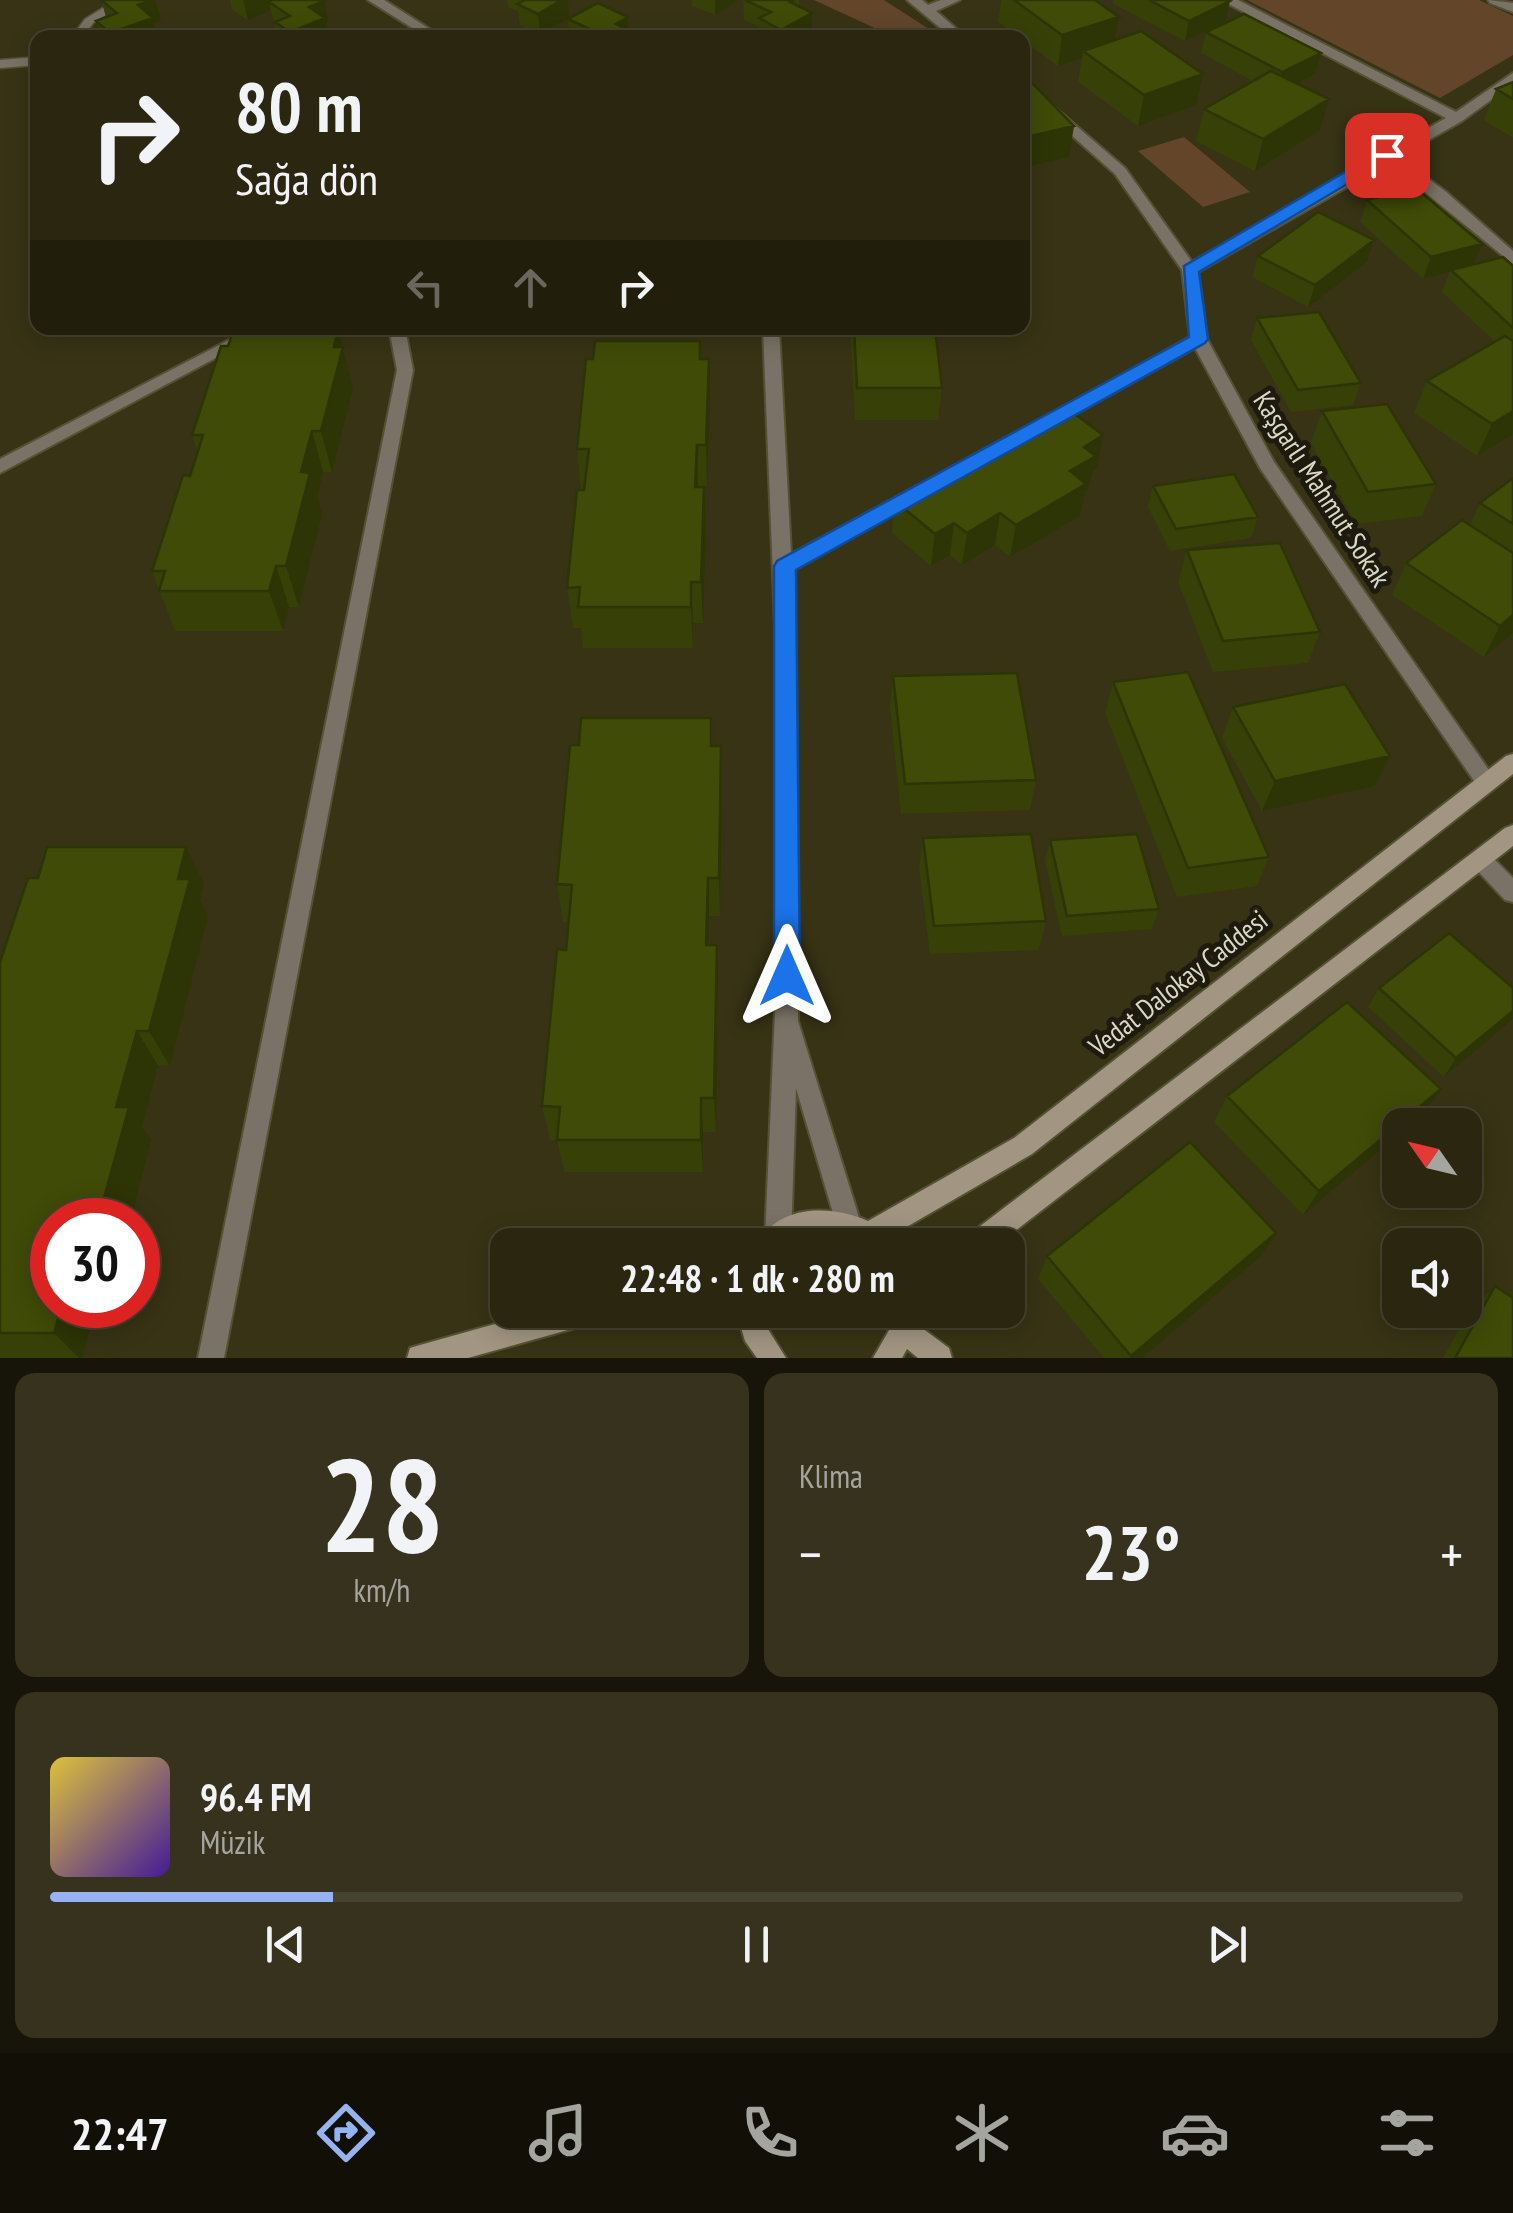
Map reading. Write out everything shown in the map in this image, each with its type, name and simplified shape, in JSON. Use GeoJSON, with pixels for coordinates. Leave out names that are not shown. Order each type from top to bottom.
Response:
{"type":"FeatureCollection","features":[{"type":"Feature","properties":{"kind":"main road","name":"Vedat Dalokay Caddesi"},"geometry":{"type":"LineString","coordinates":[[878,1228],[1024,1146],[1513,762]]}},
{"type":"Feature","properties":{"kind":"main road"},"geometry":{"type":"LineString","coordinates":[[998,1228],[1513,834]]}},
{"type":"Feature","properties":{"kind":"main road"},"geometry":{"type":"LineString","coordinates":[[796,1228],[823,1221],[847,1228]]}},
{"type":"Feature","properties":{"kind":"main road"},"geometry":{"type":"LineString","coordinates":[[420,1358],[528,1328]]}},
{"type":"Feature","properties":{"kind":"main road"},"geometry":{"type":"LineString","coordinates":[[753,1328],[772,1358]]}},
{"type":"Feature","properties":{"kind":"main road"},"geometry":{"type":"LineString","coordinates":[[886,1358],[902,1328]]}},
{"type":"Feature","properties":{"kind":"main road"},"geometry":{"type":"LineString","coordinates":[[913,1328],[939,1358]]}},
{"type":"Feature","properties":{"kind":"street"},"geometry":{"type":"LineString","coordinates":[[374,0],[425,30]]}},
{"type":"Feature","properties":{"kind":"street"},"geometry":{"type":"LineString","coordinates":[[914,0],[951,30]]}},
{"type":"Feature","properties":{"kind":"street"},"geometry":{"type":"LineString","coordinates":[[927,10],[952,0]]}},
{"type":"Feature","properties":{"kind":"street"},"geometry":{"type":"LineString","coordinates":[[1228,0],[1457,118]]}},
{"type":"Feature","properties":{"kind":"street"},"geometry":{"type":"LineString","coordinates":[[1495,0],[1513,8]]}},
{"type":"Feature","properties":{"kind":"street"},"geometry":{"type":"LineString","coordinates":[[1190,270],[1457,118],[1513,78]]}},
{"type":"Feature","properties":{"kind":"street","name":"Kaşgarlı Mahmut Sokak"},"geometry":{"type":"LineString","coordinates":[[1030,90],[1120,171],[1190,270],[1199,339],[1266,464],[1486,782]]}},
{"type":"Feature","properties":{"kind":"street"},"geometry":{"type":"LineString","coordinates":[[1387,155],[1440,194],[1513,258]]}},
{"type":"Feature","properties":{"kind":"street"},"geometry":{"type":"LineString","coordinates":[[0,466],[251,335]]}},
{"type":"Feature","properties":{"kind":"street"},"geometry":{"type":"LineString","coordinates":[[211,1358],[405,370],[398,335]]}},
{"type":"Feature","properties":{"kind":"street"},"geometry":{"type":"LineString","coordinates":[[772,335],[785,566],[787,1012],[775,1228]]}},
{"type":"Feature","properties":{"kind":"street"},"geometry":{"type":"LineString","coordinates":[[1026,434],[1199,339]]}},
{"type":"Feature","properties":{"kind":"street"},"geometry":{"type":"LineString","coordinates":[[785,566],[940,481]]}},
{"type":"Feature","properties":{"kind":"street"},"geometry":{"type":"LineString","coordinates":[[1482,861],[1513,893]]}},
{"type":"Feature","properties":{"kind":"street"},"geometry":{"type":"LineString","coordinates":[[787,1012],[865,1228]]}},
{"type":"Feature","properties":{"kind":"lane"},"geometry":{"type":"LineString","coordinates":[[83,30],[89,21],[124,0]]}},
{"type":"Feature","properties":{"kind":"lane"},"geometry":{"type":"LineString","coordinates":[[0,64],[30,62]]}},
{"type":"Feature","properties":{"kind":"shaded area"},"geometry":{"type":"Polygon","coordinates":[[[814,0],[884,0],[930,30],[879,30],[814,0]]]}},
{"type":"Feature","properties":{"kind":"shaded area"},"geometry":{"type":"Polygon","coordinates":[[[1247,0],[1479,0],[1513,16],[1513,55],[1440,98],[1247,0]]]}},
{"type":"Feature","properties":{"kind":"shaded area"},"geometry":{"type":"Polygon","coordinates":[[[1184,137],[1250,192],[1203,207],[1138,151],[1184,137]]]}},
{"type":"Feature","properties":{"kind":"building"},"geometry":{"type":"Polygon","coordinates":[[[101,0],[153,0],[138,5],[153,18],[119,30],[106,30],[96,21],[117,13],[101,0]]]}},
{"type":"Feature","properties":{"kind":"building"},"geometry":{"type":"Polygon","coordinates":[[[322,0],[309,7],[325,18],[287,30],[275,22],[290,16],[269,2],[322,0]]]}},
{"type":"Feature","properties":{"kind":"building"},"geometry":{"type":"Polygon","coordinates":[[[525,0],[562,0],[538,14],[517,4],[525,0]]]}},
{"type":"Feature","properties":{"kind":"building"},"geometry":{"type":"Polygon","coordinates":[[[745,0],[794,0],[790,2],[812,13],[781,30],[759,18],[771,12],[745,0]]]}},
{"type":"Feature","properties":{"kind":"building"},"geometry":{"type":"Polygon","coordinates":[[[1014,0],[1095,0],[1119,17],[1062,35],[1014,0]]]}},
{"type":"Feature","properties":{"kind":"building"},"geometry":{"type":"Polygon","coordinates":[[[1149,0],[1227,0],[1230,1],[1189,21],[1149,0]]]}},
{"type":"Feature","properties":{"kind":"building"},"geometry":{"type":"Polygon","coordinates":[[[598,3],[628,17],[616,24],[627,30],[592,30],[568,19],[598,3]]]}},
{"type":"Feature","properties":{"kind":"building"},"geometry":{"type":"Polygon","coordinates":[[[1244,14],[1321,53],[1282,72],[1206,32],[1244,14]]]}},
{"type":"Feature","properties":{"kind":"building"},"geometry":{"type":"Polygon","coordinates":[[[1141,31],[1203,74],[1144,95],[1083,51],[1141,31]]]}},
{"type":"Feature","properties":{"kind":"building"},"geometry":{"type":"Polygon","coordinates":[[[1271,71],[1329,99],[1263,139],[1204,109],[1271,71]]]}},
{"type":"Feature","properties":{"kind":"building"},"geometry":{"type":"Polygon","coordinates":[[[1031,82],[1074,126],[1030,136],[1031,82]]]}},
{"type":"Feature","properties":{"kind":"building"},"geometry":{"type":"Polygon","coordinates":[[[1513,82],[1513,99],[1496,89],[1513,82]]]}},
{"type":"Feature","properties":{"kind":"building"},"geometry":{"type":"Polygon","coordinates":[[[1416,188],[1482,244],[1431,257],[1367,200],[1416,188]]]}},
{"type":"Feature","properties":{"kind":"building"},"geometry":{"type":"Polygon","coordinates":[[[1318,212],[1374,240],[1315,285],[1258,256],[1318,212]]]}},
{"type":"Feature","properties":{"kind":"building"},"geometry":{"type":"Polygon","coordinates":[[[1503,257],[1513,266],[1513,328],[1451,270],[1503,257]]]}},
{"type":"Feature","properties":{"kind":"building"},"geometry":{"type":"Polygon","coordinates":[[[1319,312],[1361,383],[1298,390],[1257,318],[1319,312]]]}},
{"type":"Feature","properties":{"kind":"building"},"geometry":{"type":"Polygon","coordinates":[[[232,335],[337,335],[334,347],[343,347],[321,431],[312,431],[301,472],[310,473],[286,566],[276,566],[269,591],[159,591],[165,571],[152,571],[183,475],[190,476],[203,435],[192,435],[221,346],[228,346],[232,335]]]}},
{"type":"Feature","properties":{"kind":"building"},"geometry":{"type":"Polygon","coordinates":[[[854,335],[936,335],[942,388],[857,388],[854,335]]]}},
{"type":"Feature","properties":{"kind":"building"},"geometry":{"type":"Polygon","coordinates":[[[1505,336],[1513,341],[1513,411],[1492,424],[1427,381],[1505,336]]]}},
{"type":"Feature","properties":{"kind":"building"},"geometry":{"type":"Polygon","coordinates":[[[595,341],[700,341],[700,359],[709,359],[706,445],[697,445],[695,487],[704,487],[701,582],[691,582],[691,607],[578,607],[580,587],[567,588],[577,490],[584,490],[589,449],[577,449],[586,359],[593,359],[595,341]]]}},
{"type":"Feature","properties":{"kind":"building"},"geometry":{"type":"Polygon","coordinates":[[[1387,404],[1436,484],[1368,492],[1322,411],[1387,404]]]}},
{"type":"Feature","properties":{"kind":"building"},"geometry":{"type":"Polygon","coordinates":[[[1064,406],[1103,435],[1084,447],[1096,456],[1070,471],[1086,484],[1016,525],[1000,513],[967,533],[954,523],[935,534],[895,501],[1064,406]]]}},
{"type":"Feature","properties":{"kind":"building"},"geometry":{"type":"Polygon","coordinates":[[[1234,474],[1258,517],[1176,529],[1153,486],[1234,474]]]}},
{"type":"Feature","properties":{"kind":"building"},"geometry":{"type":"Polygon","coordinates":[[[1513,478],[1513,524],[1480,503],[1513,478]]]}},
{"type":"Feature","properties":{"kind":"building"},"geometry":{"type":"Polygon","coordinates":[[[1462,520],[1513,553],[1513,615],[1500,626],[1406,563],[1462,520]]]}},
{"type":"Feature","properties":{"kind":"building"},"geometry":{"type":"Polygon","coordinates":[[[1280,543],[1320,632],[1223,641],[1187,550],[1280,543]]]}},
{"type":"Feature","properties":{"kind":"building"},"geometry":{"type":"Polygon","coordinates":[[[1188,672],[1269,857],[1188,868],[1113,682],[1188,672]]]}},
{"type":"Feature","properties":{"kind":"building"},"geometry":{"type":"Polygon","coordinates":[[[1017,673],[1036,780],[905,784],[893,676],[1017,673]]]}},
{"type":"Feature","properties":{"kind":"building"},"geometry":{"type":"Polygon","coordinates":[[[1345,684],[1390,756],[1275,781],[1233,707],[1345,684]]]}},
{"type":"Feature","properties":{"kind":"building"},"geometry":{"type":"Polygon","coordinates":[[[581,718],[711,718],[711,746],[721,746],[719,878],[708,878],[706,945],[717,945],[714,1098],[701,1098],[701,1140],[557,1140],[560,1107],[542,1106],[557,949],[566,950],[572,885],[557,884],[570,745],[579,745],[581,718]]]}},
{"type":"Feature","properties":{"kind":"building"},"geometry":{"type":"Polygon","coordinates":[[[1031,834],[1046,921],[934,926],[923,838],[1031,834]]]}},
{"type":"Feature","properties":{"kind":"building"},"geometry":{"type":"Polygon","coordinates":[[[1137,834],[1159,909],[1067,916],[1050,840],[1137,834]]]}},
{"type":"Feature","properties":{"kind":"building"},"geometry":{"type":"Polygon","coordinates":[[[47,847],[186,847],[178,879],[190,879],[149,1031],[137,1031],[116,1107],[129,1107],[104,1198],[30,1198],[30,1328],[55,1328],[54,1333],[0,1333],[0,962],[28,878],[38,878],[47,847]]]}},
{"type":"Feature","properties":{"kind":"building"},"geometry":{"type":"Polygon","coordinates":[[[1449,933],[1513,988],[1513,1011],[1456,1058],[1379,988],[1449,933]]]}},
{"type":"Feature","properties":{"kind":"building"},"geometry":{"type":"Polygon","coordinates":[[[1347,1002],[1441,1089],[1418,1108],[1382,1108],[1382,1138],[1319,1191],[1227,1096],[1347,1002]]]}},
{"type":"Feature","properties":{"kind":"building"},"geometry":{"type":"Polygon","coordinates":[[[1190,1142],[1276,1233],[1131,1356],[1047,1256],[1190,1142]]]}},
{"type":"Feature","properties":{"kind":"building"},"geometry":{"type":"Polygon","coordinates":[[[1495,1286],[1513,1298],[1513,1358],[1455,1358],[1472,1328],[1482,1328],[1482,1309],[1495,1286]]]}},
{"type":"Feature","properties":{"kind":"route"},"geometry":{"type":"LineString","coordinates":[[787,976],[785,566],[1199,339],[1190,270],[1387,155]]}}]}
